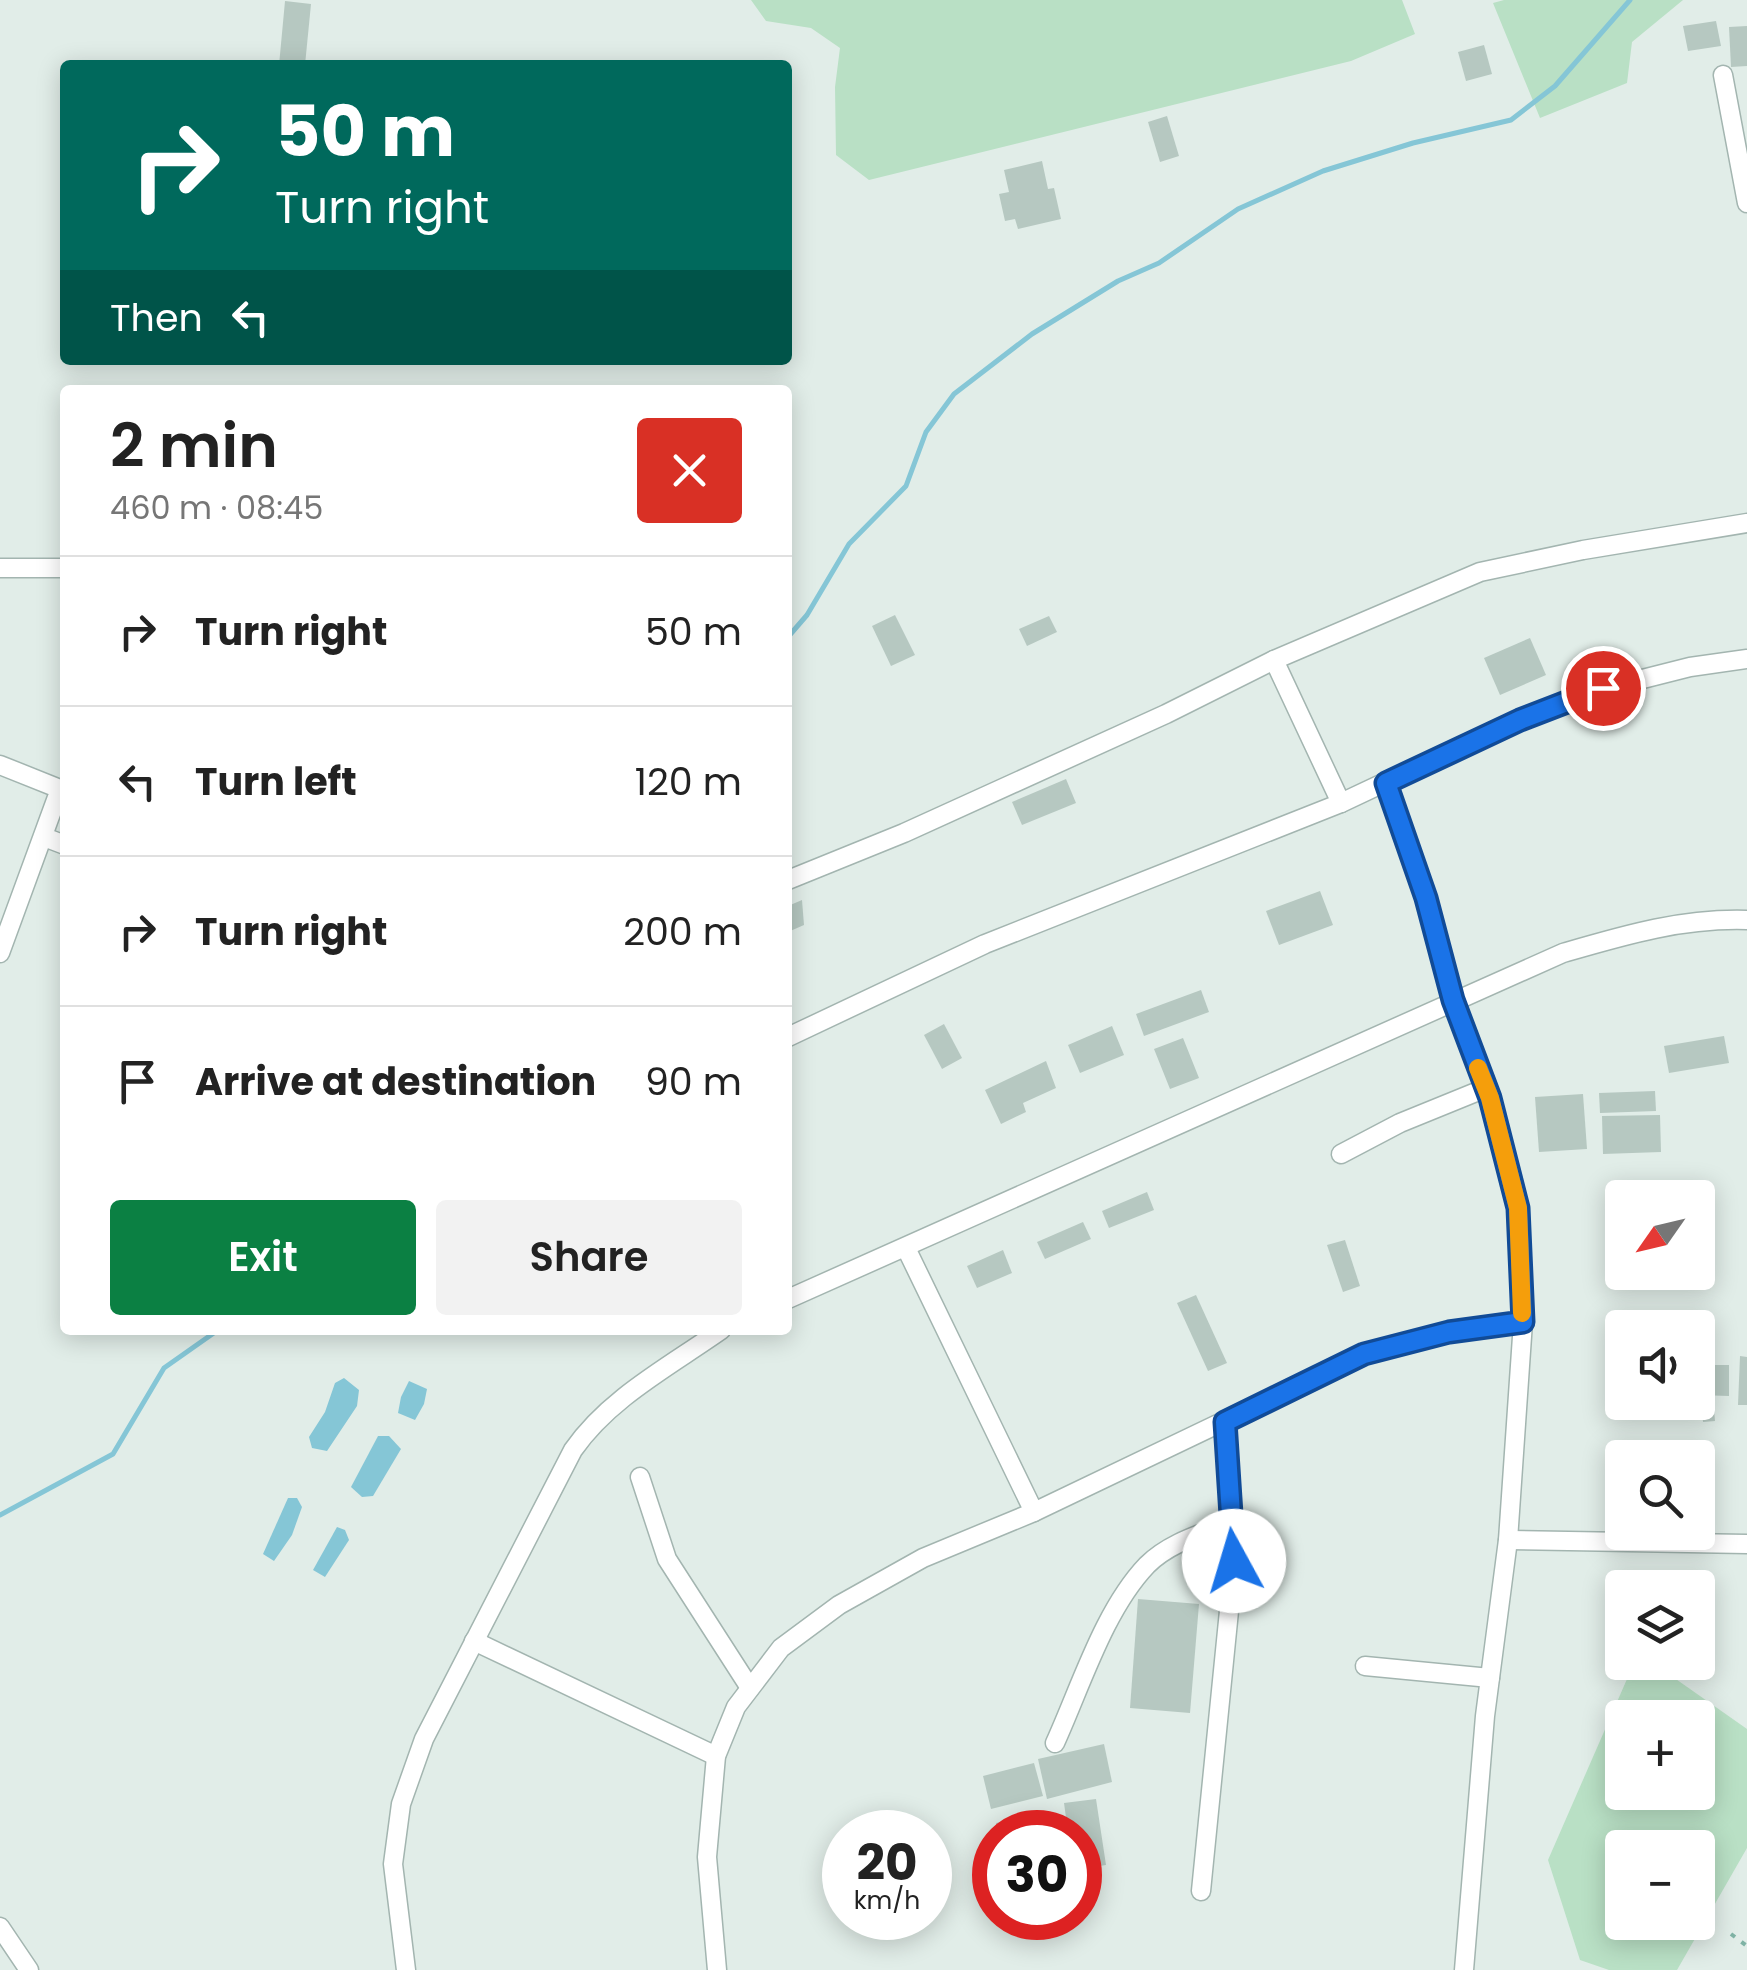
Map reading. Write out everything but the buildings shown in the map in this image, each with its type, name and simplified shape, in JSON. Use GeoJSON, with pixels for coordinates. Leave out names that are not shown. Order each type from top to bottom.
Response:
{"type":"FeatureCollection","features":[{"type":"Feature","properties":{"kind":"street"},"geometry":{"type":"LineString","coordinates":[[1722,75],[1747,203]]}},
{"type":"Feature","properties":{"kind":"street"},"geometry":{"type":"LineString","coordinates":[[792,878],[1166,714],[1274,660],[1480,572],[1601,547],[1747,524]]}},
{"type":"Feature","properties":{"kind":"street"},"geometry":{"type":"LineString","coordinates":[[0,568],[60,568]]}},
{"type":"Feature","properties":{"kind":"street"},"geometry":{"type":"LineString","coordinates":[[792,1035],[985,944],[1341,803],[1520,720],[1603,688],[1747,658]]}},
{"type":"Feature","properties":{"kind":"street"},"geometry":{"type":"LineString","coordinates":[[1274,660],[1341,803]]}},
{"type":"Feature","properties":{"kind":"street"},"geometry":{"type":"LineString","coordinates":[[0,765],[60,781]]}},
{"type":"Feature","properties":{"kind":"street"},"geometry":{"type":"LineString","coordinates":[[1386,783],[1426,898],[1453,1000],[1486,1088],[1518,1208],[1523,1322],[1508,1540],[1490,1678],[1464,1970]]}},
{"type":"Feature","properties":{"kind":"street"},"geometry":{"type":"LineString","coordinates":[[0,953],[60,788]]}},
{"type":"Feature","properties":{"kind":"street"},"geometry":{"type":"LineString","coordinates":[[44,838],[60,844]]}},
{"type":"Feature","properties":{"kind":"street"},"geometry":{"type":"LineString","coordinates":[[792,1297],[1563,953],[1649,928],[1709,919],[1747,920]]}},
{"type":"Feature","properties":{"kind":"street"},"geometry":{"type":"LineString","coordinates":[[1342,1154],[1400,1124],[1486,1088]]}},
{"type":"Feature","properties":{"kind":"street"},"geometry":{"type":"LineString","coordinates":[[906,1248],[1034,1512]]}},
{"type":"Feature","properties":{"kind":"street"},"geometry":{"type":"LineString","coordinates":[[717,1970],[707,1857],[716,1756],[736,1707],[780,1648],[839,1605],[923,1558],[1034,1512],[1364,1354],[1449,1332],[1523,1322]]}},
{"type":"Feature","properties":{"kind":"street"},"geometry":{"type":"LineString","coordinates":[[406,1970],[393,1864],[401,1804],[424,1739],[586,1430],[607,1410],[714,1335]]}},
{"type":"Feature","properties":{"kind":"street"},"geometry":{"type":"LineString","coordinates":[[1201,1890],[1234,1561],[1225,1422]]}},
{"type":"Feature","properties":{"kind":"street"},"geometry":{"type":"LineString","coordinates":[[640,1477],[667,1558],[750,1688]]}},
{"type":"Feature","properties":{"kind":"street"},"geometry":{"type":"LineString","coordinates":[[1055,1743],[1116,1605],[1148,1564],[1175,1545],[1229,1523]]}},
{"type":"Feature","properties":{"kind":"street"},"geometry":{"type":"LineString","coordinates":[[1508,1540],[1747,1544]]}},
{"type":"Feature","properties":{"kind":"street"},"geometry":{"type":"LineString","coordinates":[[474,1641],[716,1756]]}},
{"type":"Feature","properties":{"kind":"street"},"geometry":{"type":"LineString","coordinates":[[1365,1666],[1490,1678]]}},
{"type":"Feature","properties":{"kind":"street"},"geometry":{"type":"LineString","coordinates":[[0,1927],[29,1970]]}},
{"type":"Feature","properties":{"kind":"path"},"geometry":{"type":"LineString","coordinates":[[1732,1934],[1747,1946]]}},
{"type":"Feature","properties":{"kind":"green space"},"geometry":{"type":"Polygon","coordinates":[[[751,0],[1402,0],[1415,34],[1351,61],[869,180],[836,155],[835,87],[840,48],[811,28],[766,21],[751,0]]]}},
{"type":"Feature","properties":{"kind":"green space"},"geometry":{"type":"Polygon","coordinates":[[[1683,0],[1632,42],[1627,83],[1540,118],[1493,3],[1683,0]]]}},
{"type":"Feature","properties":{"kind":"green space"},"geometry":{"type":"Polygon","coordinates":[[[1627,1680],[1677,1680],[1706,1700],[1618,1700],[1627,1680]]]}},
{"type":"Feature","properties":{"kind":"green space"},"geometry":{"type":"Polygon","coordinates":[[[1715,1707],[1747,1729],[1747,1848],[1715,1904],[1715,1830],[1605,1830],[1605,1940],[1694,1940],[1677,1970],[1609,1970],[1580,1960],[1548,1860],[1605,1729],[1605,1810],[1715,1810],[1715,1707]]]}},
{"type":"Feature","properties":{"kind":"water"},"geometry":{"type":"Polygon","coordinates":[[[344,1378],[359,1390],[357,1406],[327,1451],[312,1448],[309,1437],[325,1412],[335,1383],[344,1378]]]}},
{"type":"Feature","properties":{"kind":"water"},"geometry":{"type":"Polygon","coordinates":[[[409,1381],[427,1389],[415,1420],[398,1413],[409,1381]]]}},
{"type":"Feature","properties":{"kind":"water"},"geometry":{"type":"Polygon","coordinates":[[[378,1436],[389,1436],[401,1449],[373,1496],[362,1497],[351,1487],[378,1436]]]}},
{"type":"Feature","properties":{"kind":"water"},"geometry":{"type":"Polygon","coordinates":[[[288,1498],[297,1498],[302,1507],[292,1535],[274,1561],[263,1554],[288,1498]]]}},
{"type":"Feature","properties":{"kind":"water"},"geometry":{"type":"Polygon","coordinates":[[[337,1527],[345,1530],[349,1540],[325,1577],[313,1570],[337,1527]]]}},
{"type":"Feature","properties":{"kind":"waterway"},"geometry":{"type":"LineString","coordinates":[[792,632],[807,615],[849,544],[906,486],[926,432],[954,394],[1032,334],[1118,281],[1159,263],[1238,209],[1323,171],[1413,143],[1511,120],[1555,86],[1630,0]]}},
{"type":"Feature","properties":{"kind":"waterway"},"geometry":{"type":"LineString","coordinates":[[0,1515],[113,1454],[164,1368],[211,1335]]}},
{"type":"Feature","properties":{"kind":"slow traffic"},"geometry":{"type":"LineString","coordinates":[[1478,1068],[1490,1098],[1518,1208],[1522,1313]]}},
{"type":"Feature","properties":{"kind":"route"},"geometry":{"type":"LineString","coordinates":[[1234,1561],[1225,1422],[1364,1354],[1449,1332],[1523,1322],[1518,1208],[1490,1098],[1453,1000],[1426,898],[1386,783],[1520,720],[1603,688]]}}]}
